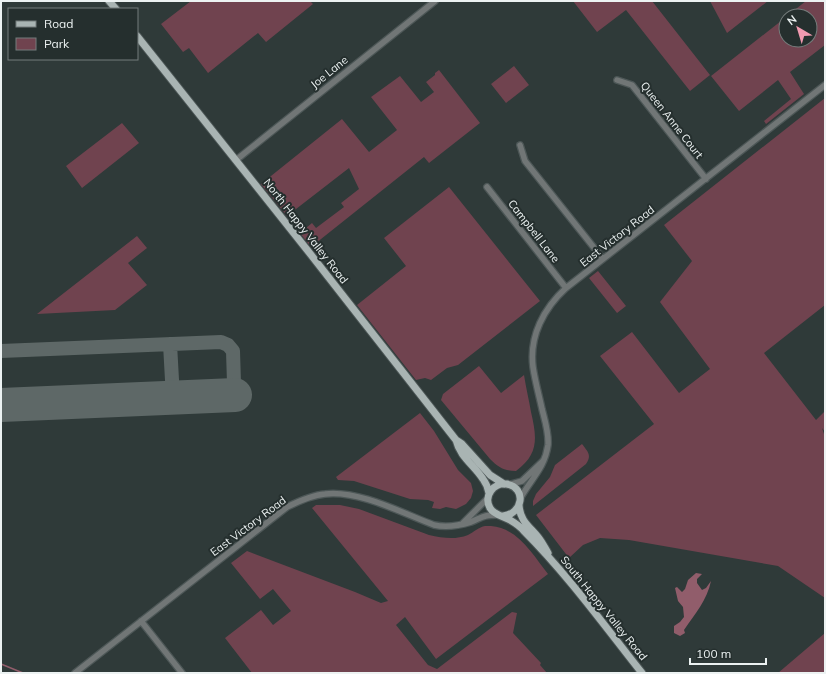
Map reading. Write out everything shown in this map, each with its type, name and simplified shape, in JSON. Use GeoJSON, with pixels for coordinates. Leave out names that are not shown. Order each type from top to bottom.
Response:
{"type":"FeatureCollection","features":[{"type":"Feature","properties":{"kind":"main road","name":"North Happy Valley Road"},"geometry":{"type":"LineString","coordinates":[[138,37],[456,440],[462,444],[486,472],[506,484]]}},
{"type":"Feature","properties":{"kind":"main road","name":"North Happy Valley Road"},"geometry":{"type":"LineString","coordinates":[[456,440],[462,454],[483,478],[488,496]]}},
{"type":"Feature","properties":{"kind":"main road"},"geometry":{"type":"LineString","coordinates":[[506,484],[516,489],[520,502],[519,512],[522,520],[543,545],[550,557],[518,525],[490,508],[488,496],[496,486],[506,484]]}},
{"type":"Feature","properties":{"kind":"main road"},"geometry":{"type":"LineString","coordinates":[[500,515],[513,513],[520,502]]}},
{"type":"Feature","properties":{"kind":"main road","name":"South Happy Valley Road"},"geometry":{"type":"LineString","coordinates":[[550,557],[642,673]]}},
{"type":"Feature","properties":{"kind":"street","name":"Joe Lane"},"geometry":{"type":"LineString","coordinates":[[236,160],[435,1]]}},
{"type":"Feature","properties":{"kind":"street","name":"Queen Anne Court"},"geometry":{"type":"LineString","coordinates":[[617,80],[632,85],[706,179]]}},
{"type":"Feature","properties":{"kind":"street","name":"East Victory Road"},"geometry":{"type":"LineString","coordinates":[[520,502],[527,486],[542,467],[548,444],[547,431],[533,366],[534,342],[542,317],[566,288],[825,85]]}},
{"type":"Feature","properties":{"kind":"street"},"geometry":{"type":"LineString","coordinates":[[520,145],[525,161],[604,259]]}},
{"type":"Feature","properties":{"kind":"street","name":"Campbell Lane"},"geometry":{"type":"LineString","coordinates":[[487,187],[566,288]]}},
{"type":"Feature","properties":{"kind":"street"},"geometry":{"type":"LineString","coordinates":[[506,484],[522,481],[543,461]]}},
{"type":"Feature","properties":{"kind":"street","name":"East Victory Road"},"geometry":{"type":"LineString","coordinates":[[74,673],[288,507],[310,497],[339,493],[359,496],[434,525],[445,527],[472,522],[483,515],[500,515]]}},
{"type":"Feature","properties":{"kind":"street"},"geometry":{"type":"LineString","coordinates":[[462,524],[488,496]]}},
{"type":"Feature","properties":{"kind":"street"},"geometry":{"type":"LineString","coordinates":[[141,621],[182,673]]}},
{"type":"Feature","properties":{"kind":"green space"},"geometry":{"type":"Polygon","coordinates":[[[191,1],[310,1],[313,4],[266,42],[258,33],[208,73],[189,48],[183,52],[161,24],[191,1]]]}},
{"type":"Feature","properties":{"kind":"green space"},"geometry":{"type":"Polygon","coordinates":[[[573,1],[652,1],[710,75],[690,91],[626,10],[597,32],[573,1]]]}},
{"type":"Feature","properties":{"kind":"green space"},"geometry":{"type":"Polygon","coordinates":[[[710,1],[768,1],[727,33],[710,1]]]}},
{"type":"Feature","properties":{"kind":"green space"},"geometry":{"type":"Polygon","coordinates":[[[806,1],[825,1],[825,45],[790,72],[804,94],[766,124],[764,121],[791,99],[778,80],[739,111],[711,76],[778,23],[778,48],[818,48],[818,8],[797,8],[806,1]]]}},
{"type":"Feature","properties":{"kind":"green space"},"geometry":{"type":"Polygon","coordinates":[[[514,66],[529,85],[506,103],[491,84],[514,66]]]}},
{"type":"Feature","properties":{"kind":"green space"},"geometry":{"type":"Polygon","coordinates":[[[439,70],[480,123],[429,163],[424,157],[311,247],[300,233],[312,223],[316,228],[344,207],[341,203],[359,189],[349,168],[287,216],[261,184],[342,119],[369,152],[397,130],[371,97],[400,76],[421,102],[434,92],[426,82],[439,70]]]}},
{"type":"Feature","properties":{"kind":"green space"},"geometry":{"type":"Polygon","coordinates":[[[825,98],[825,305],[764,353],[816,420],[825,411],[825,432],[822,428],[825,437],[825,598],[778,566],[629,540],[600,538],[583,545],[569,558],[536,515],[654,424],[600,356],[632,332],[679,393],[710,369],[660,302],[692,261],[664,225],[825,98]]]}},
{"type":"Feature","properties":{"kind":"green space"},"geometry":{"type":"Polygon","coordinates":[[[122,123],[139,143],[82,188],[66,166],[122,123]]]}},
{"type":"Feature","properties":{"kind":"green space"},"geometry":{"type":"Polygon","coordinates":[[[449,187],[540,301],[458,365],[447,368],[431,380],[425,378],[416,380],[357,305],[406,266],[384,238],[449,187]]]}},
{"type":"Feature","properties":{"kind":"green space"},"geometry":{"type":"Polygon","coordinates":[[[137,236],[147,248],[128,263],[147,285],[115,310],[37,314],[137,236]]]}},
{"type":"Feature","properties":{"kind":"green space"},"geometry":{"type":"Polygon","coordinates":[[[598,271],[626,306],[617,313],[589,278],[598,271]]]}},
{"type":"Feature","properties":{"kind":"green space"},"geometry":{"type":"Polygon","coordinates":[[[479,366],[501,393],[524,375],[535,438],[529,458],[516,471],[505,469],[493,462],[441,400],[443,394],[479,366]]]}},
{"type":"Feature","properties":{"kind":"green space"},"geometry":{"type":"Polygon","coordinates":[[[420,413],[434,431],[458,470],[471,483],[473,491],[471,498],[466,504],[456,509],[446,507],[440,509],[432,508],[434,502],[428,500],[410,499],[354,481],[338,480],[336,477],[420,413]]]}},
{"type":"Feature","properties":{"kind":"green space"},"geometry":{"type":"Polygon","coordinates":[[[582,444],[589,456],[586,464],[533,506],[533,501],[536,494],[550,477],[555,465],[582,444]]]}},
{"type":"Feature","properties":{"kind":"green space"},"geometry":{"type":"Polygon","coordinates":[[[316,505],[340,505],[359,509],[429,535],[439,537],[463,537],[479,528],[491,526],[501,528],[517,537],[548,574],[436,659],[405,617],[396,625],[428,665],[437,669],[512,612],[517,613],[513,633],[541,663],[540,665],[547,673],[252,673],[225,638],[261,610],[273,625],[291,611],[273,589],[260,599],[231,563],[247,551],[381,603],[388,601],[312,508],[316,505]]]}},
{"type":"Feature","properties":{"kind":"green space"},"geometry":{"type":"Polygon","coordinates":[[[825,633],[825,673],[778,673],[825,633]]]}},
{"type":"Feature","properties":{"kind":"shaded area"},"geometry":{"type":"Polygon","coordinates":[[[696,573],[702,574],[697,579],[697,583],[702,590],[706,588],[711,581],[704,601],[684,630],[685,633],[680,636],[674,633],[674,626],[684,617],[683,607],[678,601],[675,588],[677,587],[682,592],[685,589],[688,580],[696,573]]]}},
{"type":"Feature","properties":{"kind":"waterway"},"geometry":{"type":"LineString","coordinates":[[1,664],[23,673]]}},
{"type":"Feature","properties":{"kind":"taxiway"},"geometry":{"type":"LineString","coordinates":[[1,351],[221,342],[228,345],[233,351],[234,383],[228,395]]}},
{"type":"Feature","properties":{"kind":"taxiway"},"geometry":{"type":"LineString","coordinates":[[170,344],[173,398]]}},
{"type":"Feature","properties":{"kind":"runway"},"geometry":{"type":"LineString","coordinates":[[1,405],[235,395]]}}]}
